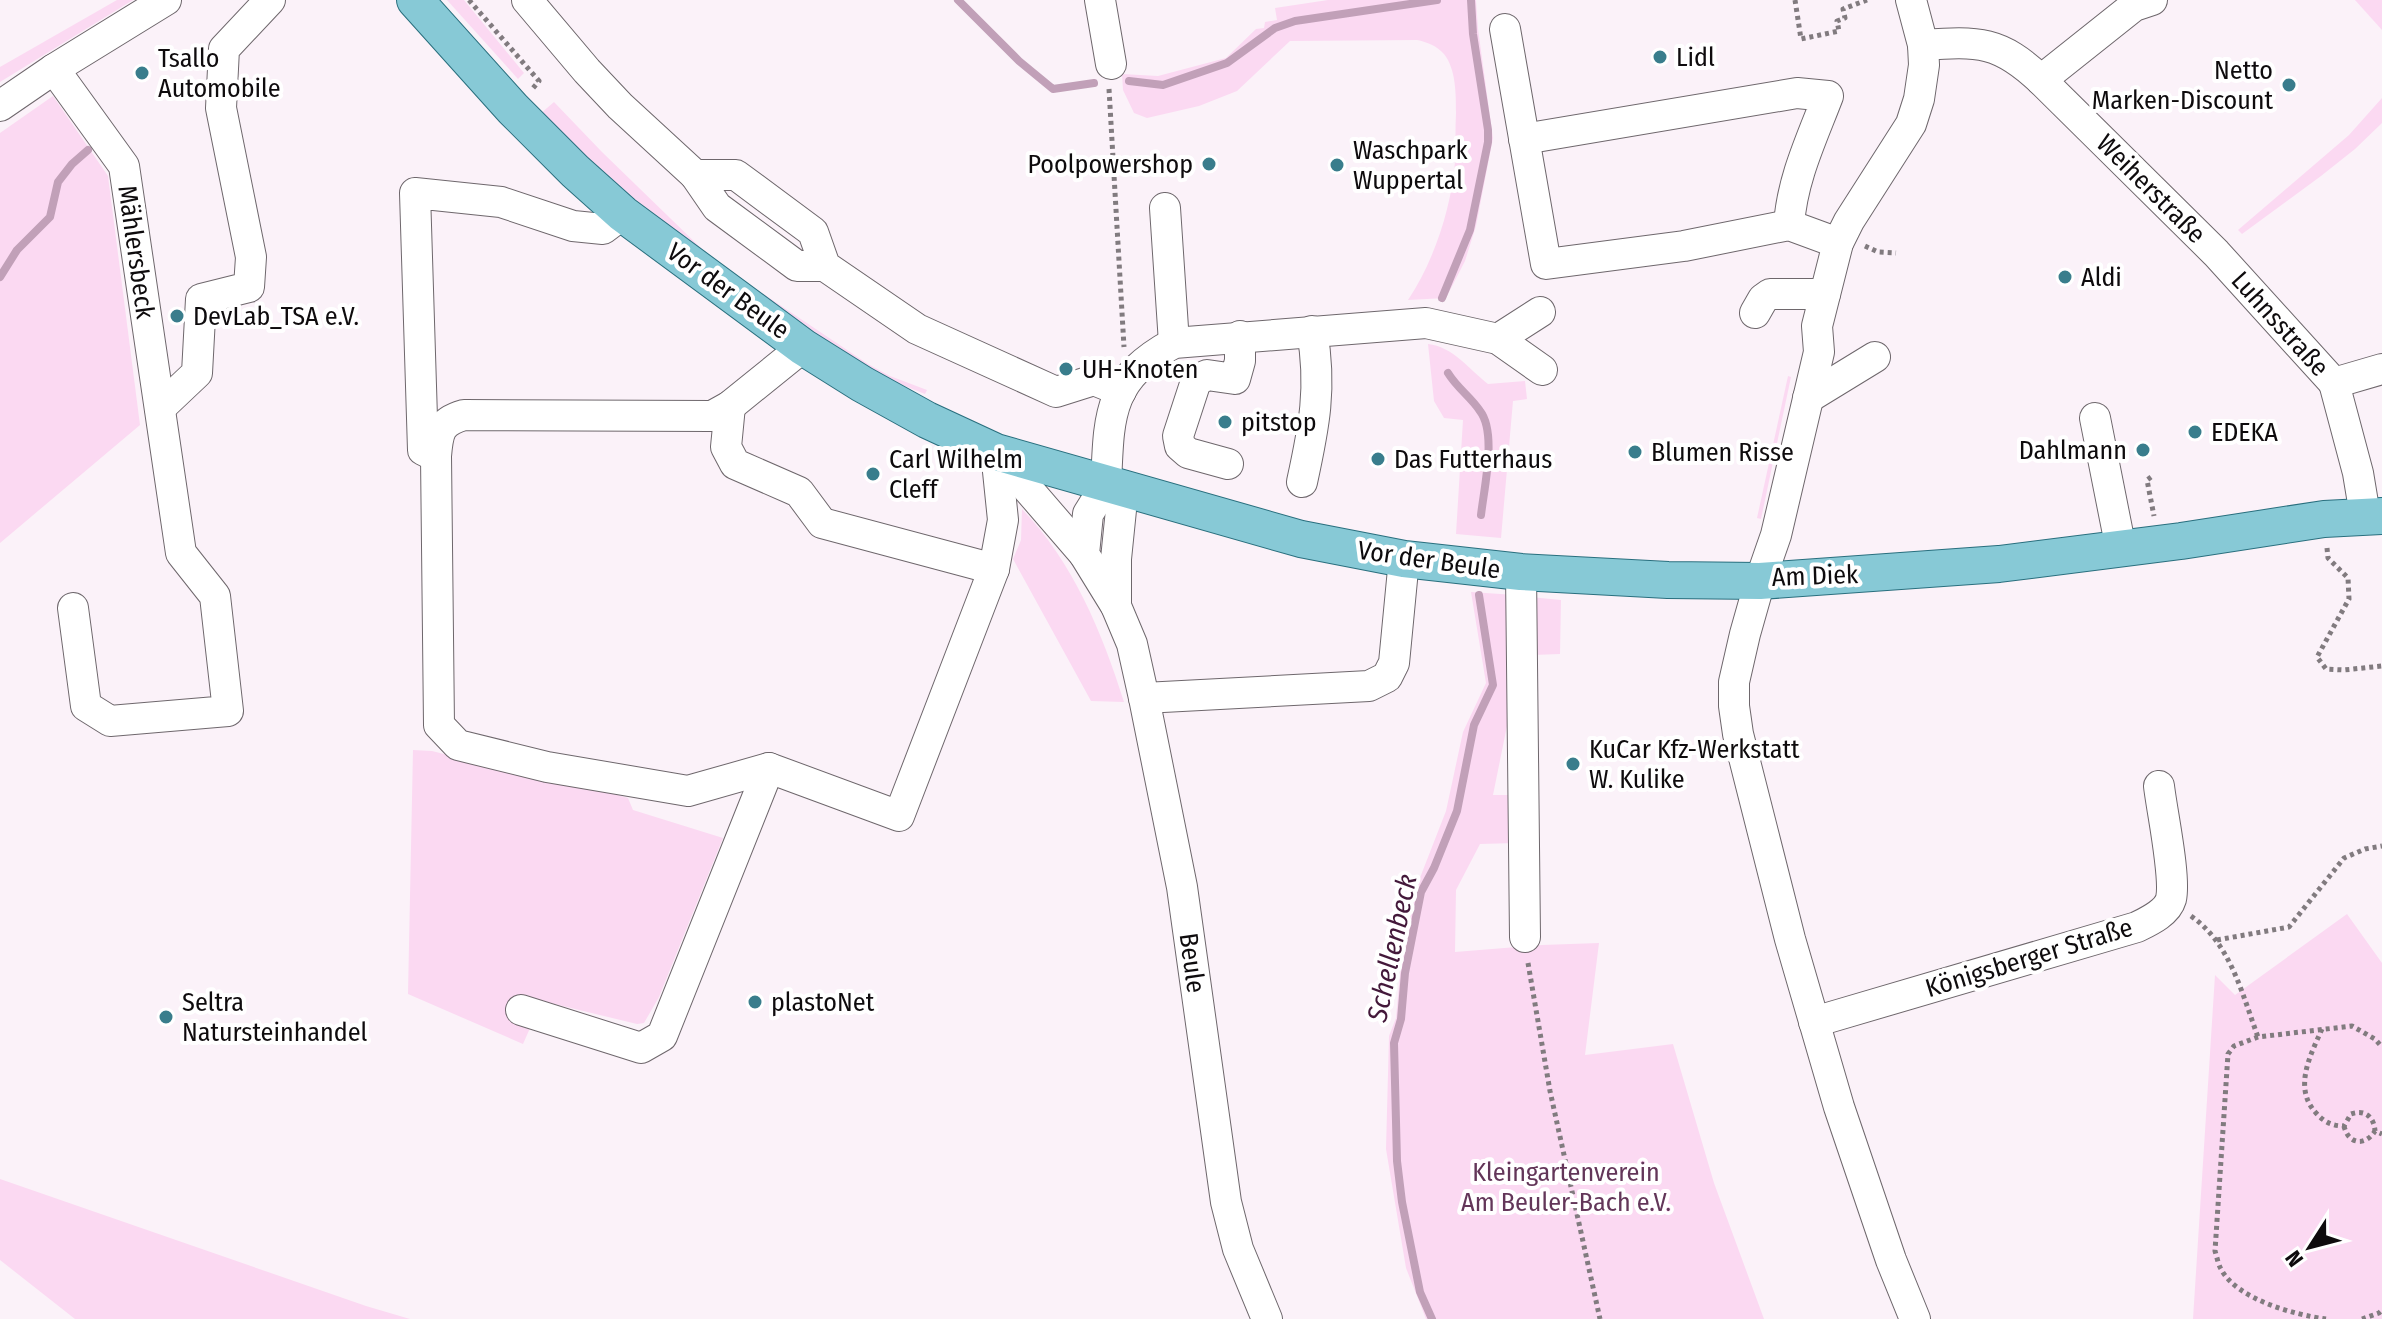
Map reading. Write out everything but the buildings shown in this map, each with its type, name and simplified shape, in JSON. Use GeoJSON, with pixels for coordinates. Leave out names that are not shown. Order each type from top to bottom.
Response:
{"type":"FeatureCollection","features":[{"type":"Feature","properties":{"kind":"main road","name":"Vor der Beule"},"geometry":{"type":"LineString","coordinates":[[415,0],[513,109],[623,214],[803,347],[927,420],[996,452],[1301,539],[1404,559],[1521,572],[1668,580],[1760,581]]}},
{"type":"Feature","properties":{"kind":"main road","name":"Am Diek"},"geometry":{"type":"LineString","coordinates":[[1760,581],[1999,564],[2324,519],[2374,515]]}},
{"type":"Feature","properties":{"kind":"street"},"geometry":{"type":"LineString","coordinates":[[0,106],[166,0]]}},
{"type":"Feature","properties":{"kind":"street"},"geometry":{"type":"LineString","coordinates":[[160,408],[197,373],[201,299],[249,287],[251,257],[221,108],[224,49],[270,0]]}},
{"type":"Feature","properties":{"kind":"street"},"geometry":{"type":"LineString","coordinates":[[527,0],[612,97],[695,175],[736,175],[813,232],[825,266],[917,329],[1056,392],[1094,380],[1126,382]]}},
{"type":"Feature","properties":{"kind":"street"},"geometry":{"type":"LineString","coordinates":[[1100,0],[1111,64]]}},
{"type":"Feature","properties":{"kind":"street"},"geometry":{"type":"LineString","coordinates":[[2041,80],[2134,6],[2152,0]]}},
{"type":"Feature","properties":{"kind":"street"},"geometry":{"type":"LineString","coordinates":[[1914,3],[1923,45]]}},
{"type":"Feature","properties":{"kind":"street"},"geometry":{"type":"LineString","coordinates":[[1505,29],[1546,264],[1684,246],[1789,225],[1852,245]]}},
{"type":"Feature","properties":{"kind":"street","name":"Weiherstraße"},"geometry":{"type":"LineString","coordinates":[[1923,45],[1978,43],[1999,48],[2020,61],[2226,264]]}},
{"type":"Feature","properties":{"kind":"street","name":"Am Diek"},"geometry":{"type":"LineString","coordinates":[[1760,581],[1776,535],[1819,352],[1817,326],[1825,294],[1852,245],[1849,221],[1911,124],[1919,99],[1924,65],[1923,45]]}},
{"type":"Feature","properties":{"kind":"street","name":"Mählersbeck"},"geometry":{"type":"LineString","coordinates":[[54,69],[124,166],[181,553],[215,596],[228,711],[110,721],[86,706],[73,608]]}},
{"type":"Feature","properties":{"kind":"street"},"geometry":{"type":"LineString","coordinates":[[1524,139],[1797,93],[1828,96],[1790,200],[1789,225]]}},
{"type":"Feature","properties":{"kind":"street"},"geometry":{"type":"LineString","coordinates":[[436,456],[423,450],[415,193],[501,202],[588,228],[603,229],[623,214]]}},
{"type":"Feature","properties":{"kind":"street"},"geometry":{"type":"LineString","coordinates":[[1165,208],[1174,343]]}},
{"type":"Feature","properties":{"kind":"street","name":"Luhnsstraße"},"geometry":{"type":"LineString","coordinates":[[2226,264],[2334,383],[2358,473],[2374,515]]}},
{"type":"Feature","properties":{"kind":"street"},"geometry":{"type":"LineString","coordinates":[[1755,313],[1770,294],[1825,294]]}},
{"type":"Feature","properties":{"kind":"street"},"geometry":{"type":"LineString","coordinates":[[1498,339],[1540,312]]}},
{"type":"Feature","properties":{"kind":"street"},"geometry":{"type":"LineString","coordinates":[[1084,554],[1088,514],[1106,485],[1110,417],[1126,382],[1142,363],[1174,343],[1426,323],[1498,339],[1542,370]]}},
{"type":"Feature","properties":{"kind":"street"},"geometry":{"type":"LineString","coordinates":[[1302,482],[1316,416],[1316,352],[1312,331]]}},
{"type":"Feature","properties":{"kind":"street"},"geometry":{"type":"LineString","coordinates":[[1228,464],[1188,453],[1180,446],[1178,436],[1196,381],[1207,375],[1235,379],[1240,361],[1240,336]]}},
{"type":"Feature","properties":{"kind":"street"},"geometry":{"type":"LineString","coordinates":[[803,347],[730,406],[712,416],[464,415],[451,419],[438,432],[439,725],[458,745],[547,767],[688,791],[769,768],[899,816],[994,569],[1003,520],[996,452]]}},
{"type":"Feature","properties":{"kind":"street"},"geometry":{"type":"LineString","coordinates":[[1808,398],[1875,357]]}},
{"type":"Feature","properties":{"kind":"street","name":"Luhnsstraße"},"geometry":{"type":"LineString","coordinates":[[2334,383],[2382,369]]}},
{"type":"Feature","properties":{"kind":"street"},"geometry":{"type":"LineString","coordinates":[[730,406],[726,447],[735,464],[799,492],[822,523],[994,569]]}},
{"type":"Feature","properties":{"kind":"street"},"geometry":{"type":"LineString","coordinates":[[2095,418],[2121,549]]}},
{"type":"Feature","properties":{"kind":"street","name":"Beule"},"geometry":{"type":"LineString","coordinates":[[996,452],[1084,554],[1116,606],[1132,644],[1182,887],[1226,1202],[1238,1249],[1267,1319]]}},
{"type":"Feature","properties":{"kind":"street","name":"Beule"},"geometry":{"type":"LineString","coordinates":[[1106,485],[1121,510],[1116,559],[1116,606]]}},
{"type":"Feature","properties":{"kind":"street"},"geometry":{"type":"LineString","coordinates":[[1144,698],[1369,686],[1387,677],[1394,663],[1404,559]]}},
{"type":"Feature","properties":{"kind":"street"},"geometry":{"type":"LineString","coordinates":[[1521,572],[1525,937]]}},
{"type":"Feature","properties":{"kind":"street"},"geometry":{"type":"LineString","coordinates":[[1760,581],[1734,682],[1734,706],[1742,749],[1839,1107],[1891,1260],[1915,1319]]}},
{"type":"Feature","properties":{"kind":"street"},"geometry":{"type":"LineString","coordinates":[[521,1010],[641,1048],[662,1036],[769,768]]}},
{"type":"Feature","properties":{"kind":"street"},"geometry":{"type":"LineString","coordinates":[[2159,786],[2172,878],[2171,902]]}},
{"type":"Feature","properties":{"kind":"street","name":"Königsberger Straße"},"geometry":{"type":"LineString","coordinates":[[1814,1022],[2137,927],[2157,917],[2171,902]]}},
{"type":"Feature","properties":{"kind":"path"},"geometry":{"type":"LineString","coordinates":[[469,0],[539,81]]}},
{"type":"Feature","properties":{"kind":"path"},"geometry":{"type":"LineString","coordinates":[[1795,0],[1801,39],[1839,31],[1837,21],[1845,18],[1843,9],[1867,0]]}},
{"type":"Feature","properties":{"kind":"path"},"geometry":{"type":"LineString","coordinates":[[1111,64],[1109,97],[1126,382]]}},
{"type":"Feature","properties":{"kind":"path"},"geometry":{"type":"LineString","coordinates":[[1852,245],[1896,253]]}},
{"type":"Feature","properties":{"kind":"path"},"geometry":{"type":"LineString","coordinates":[[2151,477],[2147,480],[2154,517]]}},
{"type":"Feature","properties":{"kind":"path"},"geometry":{"type":"LineString","coordinates":[[2324,519],[2328,558],[2348,578],[2349,599],[2317,657],[2326,669],[2382,666]]}},
{"type":"Feature","properties":{"kind":"path"},"geometry":{"type":"LineString","coordinates":[[2217,940],[2289,927],[2344,858],[2382,846]]}},
{"type":"Feature","properties":{"kind":"path"},"geometry":{"type":"LineString","coordinates":[[2171,902],[2199,922],[2217,940],[2230,963],[2258,1037]]}},
{"type":"Feature","properties":{"kind":"path"},"geometry":{"type":"LineString","coordinates":[[1525,937],[1550,1091],[1600,1319]]}},
{"type":"Feature","properties":{"kind":"path"},"geometry":{"type":"LineString","coordinates":[[2326,1319],[2275,1307],[2237,1287],[2222,1271],[2215,1251],[2228,1054],[2234,1046],[2258,1037],[2352,1026],[2375,1039],[2382,1047]]}},
{"type":"Feature","properties":{"kind":"path"},"geometry":{"type":"LineString","coordinates":[[2322,1029],[2310,1056],[2305,1090],[2309,1105],[2320,1117],[2332,1126],[2344,1126]]}},
{"type":"Feature","properties":{"kind":"path"},"geometry":{"type":"LineString","coordinates":[[2359,1111],[2368,1114],[2375,1123],[2375,1131],[2363,1142],[2354,1141],[2346,1135],[2344,1126],[2351,1114],[2359,1111]]}},
{"type":"Feature","properties":{"kind":"path"},"geometry":{"type":"LineString","coordinates":[[2375,1131],[2382,1134]]}},
{"type":"Feature","properties":{"kind":"path"},"geometry":{"type":"LineString","coordinates":[[2362,1319],[2382,1310]]}},
{"type":"Feature","properties":{"kind":"green space"},"geometry":{"type":"Polygon","coordinates":[[[117,0],[133,0],[0,82],[0,67],[117,0]]]}},
{"type":"Feature","properties":{"kind":"green space"},"geometry":{"type":"Polygon","coordinates":[[[447,0],[464,0],[524,73],[518,79],[447,0]]]}},
{"type":"Feature","properties":{"kind":"green space"},"geometry":{"type":"Polygon","coordinates":[[[1328,0],[1476,0],[1493,138],[1476,226],[1465,261],[1446,298],[1408,300],[1426,269],[1440,234],[1450,198],[1455,162],[1454,82],[1448,60],[1435,47],[1417,40],[1290,41],[1237,91],[1199,106],[1147,118],[1134,113],[1123,90],[1122,74],[1158,76],[1226,58],[1256,29],[1264,28],[1265,22],[1277,20],[1275,8],[1328,0]]]}},
{"type":"Feature","properties":{"kind":"green space"},"geometry":{"type":"Polygon","coordinates":[[[2355,0],[2382,0],[2382,30],[2355,0]]]}},
{"type":"Feature","properties":{"kind":"green space"},"geometry":{"type":"Polygon","coordinates":[[[53,96],[108,176],[140,425],[0,543],[0,133],[53,96]]]}},
{"type":"Feature","properties":{"kind":"green space"},"geometry":{"type":"Polygon","coordinates":[[[2382,98],[2382,123],[2355,149],[2242,234],[2238,230],[2349,135],[2382,98]]]}},
{"type":"Feature","properties":{"kind":"green space"},"geometry":{"type":"Polygon","coordinates":[[[554,102],[720,265],[868,364],[927,390],[925,394],[882,377],[732,280],[657,224],[540,114],[554,102]]]}},
{"type":"Feature","properties":{"kind":"green space"},"geometry":{"type":"Polygon","coordinates":[[[1428,344],[1453,354],[1488,384],[1525,381],[1527,399],[1513,401],[1501,538],[1456,534],[1463,420],[1444,418],[1434,401],[1428,344]]]}},
{"type":"Feature","properties":{"kind":"green space"},"geometry":{"type":"Polygon","coordinates":[[[1788,376],[1791,377],[1761,519],[1757,518],[1788,376]]]}},
{"type":"Feature","properties":{"kind":"green space"},"geometry":{"type":"Polygon","coordinates":[[[1022,509],[1056,552],[1084,599],[1124,702],[1091,701],[1013,559],[1021,540],[1022,509]]]}},
{"type":"Feature","properties":{"kind":"green space","name":"Kleingartenverein Am Beuler-Bach e.V."},"geometry":{"type":"Polygon","coordinates":[[[1471,592],[1515,595],[1512,701],[1493,795],[1517,795],[1516,843],[1480,844],[1456,890],[1455,952],[1599,943],[1585,1055],[1673,1044],[1714,1183],[1764,1319],[1426,1319],[1406,1268],[1386,1149],[1389,1036],[1396,1018],[1400,974],[1416,888],[1446,811],[1463,732],[1486,683],[1471,592]]]}},
{"type":"Feature","properties":{"kind":"green space"},"geometry":{"type":"Polygon","coordinates":[[[1530,597],[1561,600],[1560,654],[1533,655],[1530,597]]]}},
{"type":"Feature","properties":{"kind":"green space"},"geometry":{"type":"Polygon","coordinates":[[[413,750],[432,751],[550,781],[556,777],[628,798],[633,810],[723,838],[659,997],[644,1023],[637,1024],[542,1001],[523,1044],[408,994],[413,750]]]}},
{"type":"Feature","properties":{"kind":"green space"},"geometry":{"type":"Polygon","coordinates":[[[2347,914],[2382,963],[2382,1319],[2193,1319],[2215,975],[2235,995],[2347,914]]]}},
{"type":"Feature","properties":{"kind":"green space"},"geometry":{"type":"Polygon","coordinates":[[[0,1179],[410,1319],[75,1319],[0,1260],[0,1179]]]}},
{"type":"Feature","properties":{"kind":"waterway"},"geometry":{"type":"LineString","coordinates":[[958,0],[1019,61],[1053,89],[1094,83]]}},
{"type":"Feature","properties":{"kind":"waterway"},"geometry":{"type":"LineString","coordinates":[[1129,81],[1163,85],[1227,63],[1275,28],[1295,21],[1437,0]]}},
{"type":"Feature","properties":{"kind":"waterway","name":"Schellenbeck"},"geometry":{"type":"LineString","coordinates":[[1442,298],[1470,230],[1488,142],[1471,0]]}},
{"type":"Feature","properties":{"kind":"waterway"},"geometry":{"type":"LineString","coordinates":[[0,277],[17,250],[50,217],[58,182],[88,150]]}},
{"type":"Feature","properties":{"kind":"waterway","name":"Schellenbeck"},"geometry":{"type":"LineString","coordinates":[[1448,373],[1476,406],[1488,433],[1481,515]]}},
{"type":"Feature","properties":{"kind":"waterway","name":"Schellenbeck"},"geometry":{"type":"LineString","coordinates":[[1432,1319],[1420,1292],[1402,1202],[1397,1161],[1394,1043],[1401,1019],[1405,973],[1421,892],[1457,811],[1474,725],[1493,685],[1479,595]]}},
{"type":"Feature","properties":{"kind":"place","name":"Lidl"},"geometry":{"type":"Point","coordinates":[1660,57]}},
{"type":"Feature","properties":{"kind":"place","name":"Tsallo Automobile"},"geometry":{"type":"Point","coordinates":[142,73]}},
{"type":"Feature","properties":{"kind":"place","name":"Netto Marken-Discount"},"geometry":{"type":"Point","coordinates":[2289,85]}},
{"type":"Feature","properties":{"kind":"place","name":"Poolpowershop"},"geometry":{"type":"Point","coordinates":[1209,164]}},
{"type":"Feature","properties":{"kind":"place","name":"Waschpark Wuppertal"},"geometry":{"type":"Point","coordinates":[1337,165]}},
{"type":"Feature","properties":{"kind":"place","name":"Aldi"},"geometry":{"type":"Point","coordinates":[2065,277]}},
{"type":"Feature","properties":{"kind":"place","name":"DevLab_TSA e.V."},"geometry":{"type":"Point","coordinates":[177,316]}},
{"type":"Feature","properties":{"kind":"place","name":"UH-Knoten"},"geometry":{"type":"Point","coordinates":[1066,369]}},
{"type":"Feature","properties":{"kind":"place","name":"pitstop"},"geometry":{"type":"Point","coordinates":[1225,422]}},
{"type":"Feature","properties":{"kind":"place","name":"EDEKA"},"geometry":{"type":"Point","coordinates":[2195,432]}},
{"type":"Feature","properties":{"kind":"place","name":"Dahlmann"},"geometry":{"type":"Point","coordinates":[2143,450]}},
{"type":"Feature","properties":{"kind":"place","name":"Blumen Risse"},"geometry":{"type":"Point","coordinates":[1635,452]}},
{"type":"Feature","properties":{"kind":"place","name":"Das Futterhaus"},"geometry":{"type":"Point","coordinates":[1378,459]}},
{"type":"Feature","properties":{"kind":"place","name":"Carl Wilhelm Cleff"},"geometry":{"type":"Point","coordinates":[873,474]}},
{"type":"Feature","properties":{"kind":"place","name":"KuCar Kfz-Werkstatt W. Kulike"},"geometry":{"type":"Point","coordinates":[1573,764]}},
{"type":"Feature","properties":{"kind":"place","name":"plastoNet"},"geometry":{"type":"Point","coordinates":[755,1002]}},
{"type":"Feature","properties":{"kind":"place","name":"Seltra Natursteinhandel"},"geometry":{"type":"Point","coordinates":[166,1017]}}]}
